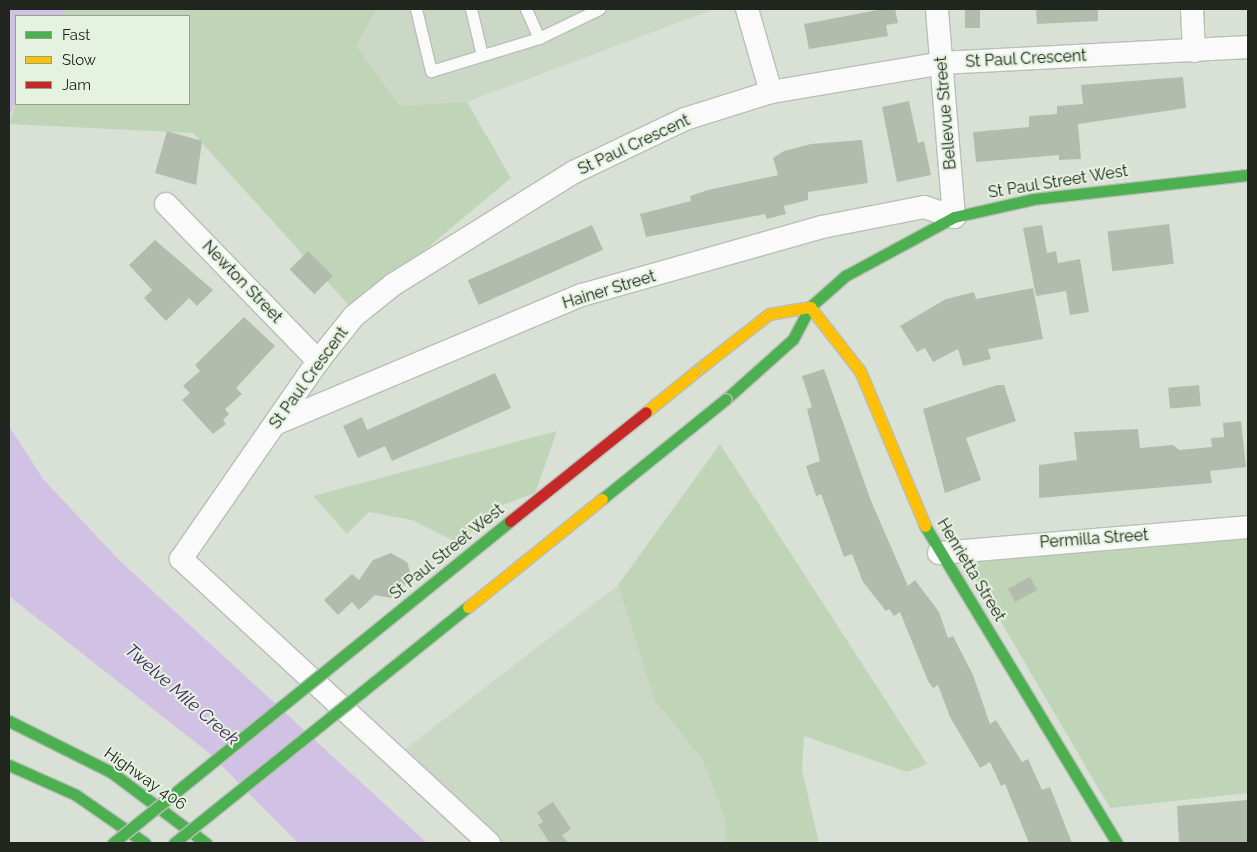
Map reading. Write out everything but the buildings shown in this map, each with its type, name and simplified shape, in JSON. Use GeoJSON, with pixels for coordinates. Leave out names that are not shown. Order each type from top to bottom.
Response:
{"type":"FeatureCollection","features":[{"type":"Feature","properties":{"kind":"main road","name":"St Paul Street West"},"geometry":{"type":"LineString","coordinates":[[174,843],[726,399],[793,339],[810,307],[845,276],[954,217],[1033,199],[1248,175]]}},
{"type":"Feature","properties":{"kind":"main road","name":"St Paul Street West"},"geometry":{"type":"LineString","coordinates":[[113,843],[769,314],[810,307]]}},
{"type":"Feature","properties":{"kind":"main road","name":"Henrietta Street"},"geometry":{"type":"LineString","coordinates":[[810,307],[860,371],[910,498],[939,553],[1117,843]]}},
{"type":"Feature","properties":{"kind":"main road","name":"Highway 406"},"geometry":{"type":"LineString","coordinates":[[9,721],[111,772],[206,843]]}},
{"type":"Feature","properties":{"kind":"main road"},"geometry":{"type":"LineString","coordinates":[[9,766],[76,795],[146,843]]}},
{"type":"Feature","properties":{"kind":"street"},"geometry":{"type":"LineString","coordinates":[[747,9],[771,92]]}},
{"type":"Feature","properties":{"kind":"street","name":"Bellevue Street"},"geometry":{"type":"LineString","coordinates":[[937,9],[954,217]]}},
{"type":"Feature","properties":{"kind":"street"},"geometry":{"type":"LineString","coordinates":[[1192,9],[1194,51]]}},
{"type":"Feature","properties":{"kind":"street","name":"St Paul Crescent"},"geometry":{"type":"LineString","coordinates":[[489,843],[181,559],[277,423],[318,361],[354,316],[394,284],[574,172],[685,119],[771,92],[942,63],[1248,47]]}},
{"type":"Feature","properties":{"kind":"street","name":"Newton Street"},"geometry":{"type":"LineString","coordinates":[[166,204],[318,361]]}},
{"type":"Feature","properties":{"kind":"street","name":"Hainer Street"},"geometry":{"type":"LineString","coordinates":[[277,423],[582,295],[822,227],[924,207],[954,217]]}},
{"type":"Feature","properties":{"kind":"street","name":"Permilla Street"},"geometry":{"type":"LineString","coordinates":[[939,553],[1248,527]]}},
{"type":"Feature","properties":{"kind":"lane"},"geometry":{"type":"LineString","coordinates":[[416,9],[431,71],[539,38],[599,9]]}},
{"type":"Feature","properties":{"kind":"lane"},"geometry":{"type":"LineString","coordinates":[[470,9],[482,56]]}},
{"type":"Feature","properties":{"kind":"lane"},"geometry":{"type":"LineString","coordinates":[[526,9],[539,38]]}},
{"type":"Feature","properties":{"kind":"shaded area"},"geometry":{"type":"Polygon","coordinates":[[[65,9],[377,9],[356,46],[400,106],[467,102],[511,178],[353,310],[193,133],[9,124],[15,105],[190,105],[190,15],[62,15],[65,9]]]}},
{"type":"Feature","properties":{"kind":"shaded area"},"geometry":{"type":"Polygon","coordinates":[[[377,9],[714,9],[467,102],[400,107],[356,46],[377,9]]]}},
{"type":"Feature","properties":{"kind":"shaded area"},"geometry":{"type":"Polygon","coordinates":[[[557,431],[535,493],[492,509],[460,544],[412,520],[369,512],[347,534],[313,496],[557,431]]]}},
{"type":"Feature","properties":{"kind":"shaded area"},"geometry":{"type":"Polygon","coordinates":[[[720,444],[927,764],[907,772],[804,736],[802,770],[819,843],[726,843],[725,819],[703,761],[654,699],[618,585],[720,444]]]}},
{"type":"Feature","properties":{"kind":"shaded area"},"geometry":{"type":"Polygon","coordinates":[[[1248,536],[1248,793],[1110,808],[967,564],[971,556],[1248,536]]]}},
{"type":"Feature","properties":{"kind":"shaded area"},"geometry":{"type":"Polygon","coordinates":[[[618,585],[654,699],[703,761],[725,819],[726,843],[478,843],[391,760],[618,585]]]}},
{"type":"Feature","properties":{"kind":"water"},"geometry":{"type":"Polygon","coordinates":[[[9,9],[65,9],[62,15],[15,15],[15,104],[9,116],[9,9]]]}},
{"type":"Feature","properties":{"kind":"water","name":"Twelve Mile Creek"},"geometry":{"type":"Polygon","coordinates":[[[9,426],[43,479],[120,561],[427,843],[298,843],[209,753],[9,596],[9,426]]]}},
{"type":"Feature","properties":{"kind":"traffic: fast"},"geometry":{"type":"LineString","coordinates":[[726,399],[793,339],[810,307],[845,276],[954,217],[1033,199],[1248,175]]}},
{"type":"Feature","properties":{"kind":"traffic: fast"},"geometry":{"type":"LineString","coordinates":[[602,499],[726,399]]}},
{"type":"Feature","properties":{"kind":"traffic: fast"},"geometry":{"type":"LineString","coordinates":[[113,843],[510,521]]}},
{"type":"Feature","properties":{"kind":"traffic: fast"},"geometry":{"type":"LineString","coordinates":[[925,526],[1117,843]]}},
{"type":"Feature","properties":{"kind":"traffic: fast"},"geometry":{"type":"LineString","coordinates":[[174,843],[468,607]]}},
{"type":"Feature","properties":{"kind":"traffic: fast"},"geometry":{"type":"LineString","coordinates":[[9,721],[111,772],[206,843]]}},
{"type":"Feature","properties":{"kind":"traffic: fast"},"geometry":{"type":"LineString","coordinates":[[9,765],[76,795],[145,843]]}},
{"type":"Feature","properties":{"kind":"traffic: slow"},"geometry":{"type":"LineString","coordinates":[[810,307],[860,371],[925,526]]}},
{"type":"Feature","properties":{"kind":"traffic: slow"},"geometry":{"type":"LineString","coordinates":[[695,372],[769,314],[810,307]]}},
{"type":"Feature","properties":{"kind":"traffic: slow"},"geometry":{"type":"LineString","coordinates":[[646,412],[695,372]]}},
{"type":"Feature","properties":{"kind":"traffic: slow"},"geometry":{"type":"LineString","coordinates":[[468,607],[602,499]]}},
{"type":"Feature","properties":{"kind":"traffic: jam"},"geometry":{"type":"LineString","coordinates":[[510,521],[646,412]]}}]}
